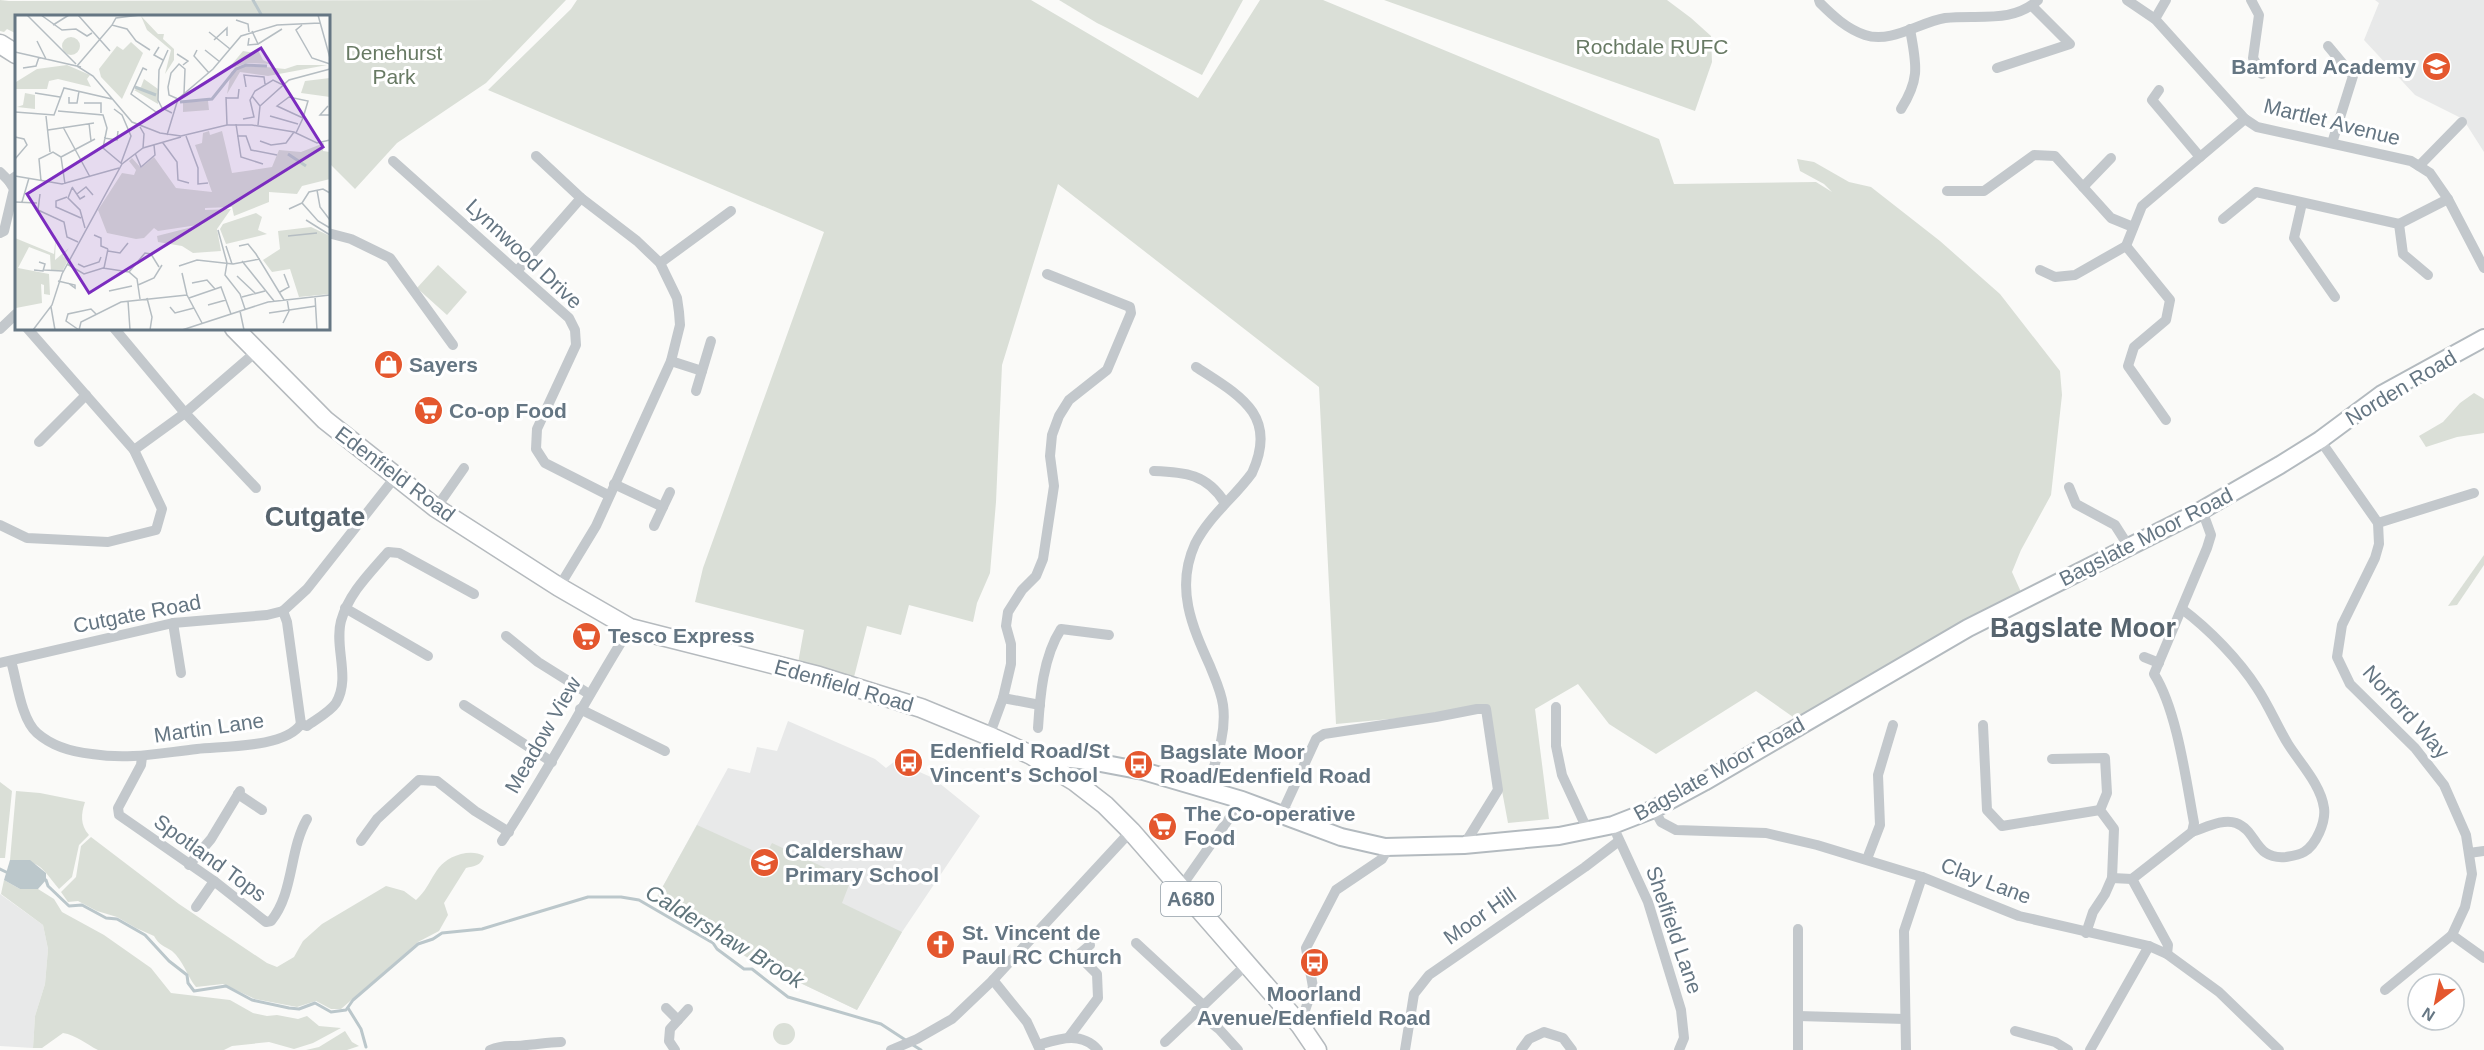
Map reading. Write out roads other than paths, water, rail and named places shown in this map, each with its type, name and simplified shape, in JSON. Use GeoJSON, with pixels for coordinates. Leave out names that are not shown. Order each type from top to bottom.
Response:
{"type":"FeatureCollection","features":[{"type":"Feature","properties":{"kind":"main road"},"geometry":{"type":"LineString","coordinates":[[0,44],[15,53]]}},
{"type":"Feature","properties":{"kind":"main road","name":"Edenfield Road"},"geometry":{"type":"LineString","coordinates":[[236,330],[325,420],[436,508],[560,587],[630,628],[819,676],[921,708],[1030,755],[1074,781],[1105,805],[1181,886],[1300,1025],[1317,1050]]}},
{"type":"Feature","properties":{"kind":"street"},"geometry":{"type":"LineString","coordinates":[[1819,0],[1840,22],[1866,36],[1887,36],[1944,18],[1998,18],[2035,3],[2070,44]]}},
{"type":"Feature","properties":{"kind":"street","name":"Martlet Avenue"},"geometry":{"type":"LineString","coordinates":[[2127,0],[2155,19],[2245,119],[2257,127],[2411,161],[2430,173],[2448,199],[2484,268]]}},
{"type":"Feature","properties":{"kind":"street"},"geometry":{"type":"LineString","coordinates":[[2155,19],[2166,0]]}},
{"type":"Feature","properties":{"kind":"street"},"geometry":{"type":"LineString","coordinates":[[2251,0],[2259,15],[2253,58],[2262,74]]}},
{"type":"Feature","properties":{"kind":"street"},"geometry":{"type":"LineString","coordinates":[[1901,109],[1913,89],[1916,65],[1910,29]]}},
{"type":"Feature","properties":{"kind":"street"},"geometry":{"type":"LineString","coordinates":[[1997,68],[2070,44],[2081,38]]}},
{"type":"Feature","properties":{"kind":"street"},"geometry":{"type":"LineString","coordinates":[[2328,46],[2353,76],[2332,143]]}},
{"type":"Feature","properties":{"kind":"street"},"geometry":{"type":"LineString","coordinates":[[2159,90],[2152,100],[2200,157]]}},
{"type":"Feature","properties":{"kind":"street"},"geometry":{"type":"LineString","coordinates":[[2040,270],[2055,277],[2075,275],[2126,246],[2142,206],[2245,119]]}},
{"type":"Feature","properties":{"kind":"street"},"geometry":{"type":"LineString","coordinates":[[2419,166],[2462,122]]}},
{"type":"Feature","properties":{"kind":"street"},"geometry":{"type":"LineString","coordinates":[[1947,192],[1984,191],[2034,155],[2055,156],[2111,218],[2133,228]]}},
{"type":"Feature","properties":{"kind":"street"},"geometry":{"type":"LineString","coordinates":[[536,156],[581,198],[637,241],[660,263],[677,298],[680,312],[680,325],[671,361],[608,495],[596,526],[560,587]]}},
{"type":"Feature","properties":{"kind":"street"},"geometry":{"type":"LineString","coordinates":[[2083,187],[2111,158]]}},
{"type":"Feature","properties":{"kind":"street","name":"Lynnwood Drive"},"geometry":{"type":"LineString","coordinates":[[393,161],[569,318],[575,330],[576,345],[537,429],[536,448],[545,463],[608,495]]}},
{"type":"Feature","properties":{"kind":"street"},"geometry":{"type":"LineString","coordinates":[[0,172],[13,178],[14,189],[4,231],[0,234]]}},
{"type":"Feature","properties":{"kind":"street"},"geometry":{"type":"LineString","coordinates":[[2223,219],[2256,192],[2399,224],[2448,199]]}},
{"type":"Feature","properties":{"kind":"street"},"geometry":{"type":"LineString","coordinates":[[517,271],[581,198]]}},
{"type":"Feature","properties":{"kind":"street"},"geometry":{"type":"LineString","coordinates":[[2302,202],[2294,238],[2336,297]]}},
{"type":"Feature","properties":{"kind":"street"},"geometry":{"type":"LineString","coordinates":[[660,263],[731,211]]}},
{"type":"Feature","properties":{"kind":"street"},"geometry":{"type":"LineString","coordinates":[[2399,224],[2403,254],[2428,274]]}},
{"type":"Feature","properties":{"kind":"street"},"geometry":{"type":"LineString","coordinates":[[330,234],[351,239],[390,258],[453,345]]}},
{"type":"Feature","properties":{"kind":"street"},"geometry":{"type":"LineString","coordinates":[[2126,246],[2170,300],[2166,320],[2134,347],[2128,366],[2166,420]]}},
{"type":"Feature","properties":{"kind":"street"},"geometry":{"type":"LineString","coordinates":[[989,736],[1003,698],[1011,664],[1011,644],[1005,626],[1008,612],[1022,590],[1036,576],[1043,559],[1054,486],[1050,456],[1052,435],[1059,416],[1069,400],[1107,370],[1131,313],[1130,307],[1047,274]]}},
{"type":"Feature","properties":{"kind":"street"},"geometry":{"type":"LineString","coordinates":[[0,329],[15,316]]}},
{"type":"Feature","properties":{"kind":"street"},"geometry":{"type":"LineString","coordinates":[[0,525],[27,538],[108,542],[156,531],[162,508],[134,450],[29,330]]}},
{"type":"Feature","properties":{"kind":"street"},"geometry":{"type":"LineString","coordinates":[[116,330],[185,413],[256,488]]}},
{"type":"Feature","properties":{"kind":"street","name":"Norden Road"},"geometry":{"type":"LineString","coordinates":[[2320,440],[2382,394],[2484,338]]}},
{"type":"Feature","properties":{"kind":"street"},"geometry":{"type":"LineString","coordinates":[[696,391],[711,341]]}},
{"type":"Feature","properties":{"kind":"street"},"geometry":{"type":"LineString","coordinates":[[134,450],[185,413],[256,351]]}},
{"type":"Feature","properties":{"kind":"street"},"geometry":{"type":"LineString","coordinates":[[671,361],[702,371]]}},
{"type":"Feature","properties":{"kind":"street"},"geometry":{"type":"LineString","coordinates":[[1196,367],[1243,398],[1255,412],[1262,439],[1257,463],[1245,483],[1207,524],[1195,545],[1190,560],[1186,591],[1191,624],[1220,688],[1223,705],[1220,748],[1207,789]]}},
{"type":"Feature","properties":{"kind":"street"},"geometry":{"type":"LineString","coordinates":[[39,442],[86,395]]}},
{"type":"Feature","properties":{"kind":"street"},"geometry":{"type":"LineString","coordinates":[[2320,440],[2378,523],[2474,493]]}},
{"type":"Feature","properties":{"kind":"street","name":"Bagslate Moor Road"},"geometry":{"type":"LineString","coordinates":[[1030,755],[1088,761],[1143,771],[1242,800],[1341,837],[1385,847],[1464,845],[1588,831],[1616,833],[1968,628],[2202,510],[2320,440]]}},
{"type":"Feature","properties":{"kind":"street"},"geometry":{"type":"LineString","coordinates":[[436,508],[464,468]]}},
{"type":"Feature","properties":{"kind":"street"},"geometry":{"type":"LineString","coordinates":[[1154,471],[1191,474],[1210,486],[1226,503]]}},
{"type":"Feature","properties":{"kind":"street"},"geometry":{"type":"LineString","coordinates":[[301,724],[287,622],[283,611],[307,590],[396,476]]}},
{"type":"Feature","properties":{"kind":"street"},"geometry":{"type":"LineString","coordinates":[[614,484],[663,507]]}},
{"type":"Feature","properties":{"kind":"street"},"geometry":{"type":"LineString","coordinates":[[2069,487],[2076,504],[2115,525],[2129,547]]}},
{"type":"Feature","properties":{"kind":"street"},"geometry":{"type":"LineString","coordinates":[[654,526],[670,492]]}},
{"type":"Feature","properties":{"kind":"street"},"geometry":{"type":"LineString","coordinates":[[2192,831],[2194,823],[2181,754],[2162,687],[2154,674],[2211,535],[2202,510]]}},
{"type":"Feature","properties":{"kind":"street","name":"Norford Way"},"geometry":{"type":"LineString","coordinates":[[2378,523],[2379,544],[2375,558],[2342,624],[2337,657],[2350,684],[2415,748],[2444,785],[2466,835],[2472,874],[2465,907],[2452,935],[2385,990]]}},
{"type":"Feature","properties":{"kind":"street","name":"Martin Lane"},"geometry":{"type":"LineString","coordinates":[[5,662],[28,722],[36,732],[66,750],[94,755],[142,757],[197,749],[253,746],[293,732],[301,724],[307,726],[335,704],[342,684],[340,624],[345,608],[354,591],[388,552],[392,551],[474,594]]}},
{"type":"Feature","properties":{"kind":"street"},"geometry":{"type":"LineString","coordinates":[[345,608],[428,656]]}},
{"type":"Feature","properties":{"kind":"street"},"geometry":{"type":"LineString","coordinates":[[2112,878],[2132,879],[2192,831],[2224,822],[2241,825],[2264,852],[2279,857],[2294,856],[2305,852],[2313,843],[2323,819],[2324,809],[2314,785],[2287,743],[2256,686],[2214,635],[2182,609]]}},
{"type":"Feature","properties":{"kind":"street","name":"Cutgate Road"},"geometry":{"type":"LineString","coordinates":[[5,662],[174,623],[267,615],[283,611]]}},
{"type":"Feature","properties":{"kind":"street"},"geometry":{"type":"LineString","coordinates":[[174,623],[181,673]]}},
{"type":"Feature","properties":{"kind":"street","name":"Meadow View"},"geometry":{"type":"LineString","coordinates":[[361,841],[377,819],[420,780],[436,781],[505,836],[552,762],[580,709],[630,628]]}},
{"type":"Feature","properties":{"kind":"street"},"geometry":{"type":"LineString","coordinates":[[1038,728],[1052,643],[1061,629],[1109,635]]}},
{"type":"Feature","properties":{"kind":"street"},"geometry":{"type":"LineString","coordinates":[[506,636],[538,662],[589,694]]}},
{"type":"Feature","properties":{"kind":"street"},"geometry":{"type":"LineString","coordinates":[[2144,657],[2159,663]]}},
{"type":"Feature","properties":{"kind":"street"},"geometry":{"type":"LineString","coordinates":[[1003,698],[1040,705]]}},
{"type":"Feature","properties":{"kind":"street"},"geometry":{"type":"LineString","coordinates":[[464,705],[552,762]]}},
{"type":"Feature","properties":{"kind":"street"},"geometry":{"type":"LineString","coordinates":[[1556,707],[1556,746],[1562,776],[1588,831]]}},
{"type":"Feature","properties":{"kind":"street"},"geometry":{"type":"LineString","coordinates":[[1281,815],[1316,739],[1324,734],[1436,717],[1477,708],[1486,709],[1498,790],[1464,845]]}},
{"type":"Feature","properties":{"kind":"street"},"geometry":{"type":"LineString","coordinates":[[580,709],[665,751]]}},
{"type":"Feature","properties":{"kind":"street"},"geometry":{"type":"LineString","coordinates":[[1867,859],[1880,825],[1878,775],[1893,725]]}},
{"type":"Feature","properties":{"kind":"street"},"geometry":{"type":"LineString","coordinates":[[1983,725],[1987,810],[2002,826],[2100,810]]}},
{"type":"Feature","properties":{"kind":"street","name":"Spotland Tops"},"geometry":{"type":"LineString","coordinates":[[142,757],[141,765],[118,808],[119,815],[214,881],[266,922],[272,921],[281,907],[299,832],[307,819]]}},
{"type":"Feature","properties":{"kind":"street"},"geometry":{"type":"LineString","coordinates":[[2052,759],[2105,758],[2107,793],[2100,810]]}},
{"type":"Feature","properties":{"kind":"street"},"geometry":{"type":"LineString","coordinates":[[1074,781],[1088,761]]}},
{"type":"Feature","properties":{"kind":"street"},"geometry":{"type":"LineString","coordinates":[[189,865],[211,840],[239,793],[262,810]]}},
{"type":"Feature","properties":{"kind":"street"},"geometry":{"type":"LineString","coordinates":[[1181,886],[1242,800]]}},
{"type":"Feature","properties":{"kind":"street","name":"Clay Lane"},"geometry":{"type":"LineString","coordinates":[[1654,809],[1661,822],[1676,830],[1766,833],[1867,859],[1922,877],[2019,916],[2149,946],[2168,954],[2219,992],[2279,1050]]}},
{"type":"Feature","properties":{"kind":"street"},"geometry":{"type":"LineString","coordinates":[[2085,933],[2093,912],[2112,878],[2114,830],[2100,810]]}},
{"type":"Feature","properties":{"kind":"street"},"geometry":{"type":"LineString","coordinates":[[891,1050],[917,1039],[952,1019],[993,980],[1131,831]]}},
{"type":"Feature","properties":{"kind":"street","name":"Moor Hill"},"geometry":{"type":"LineString","coordinates":[[1406,1050],[1414,994],[1430,975],[1585,867],[1616,833]]}},
{"type":"Feature","properties":{"kind":"street","name":"Shelfield Lane"},"geometry":{"type":"LineString","coordinates":[[1616,833],[1648,902],[1681,1010],[1684,1038],[1679,1050]]}},
{"type":"Feature","properties":{"kind":"street"},"geometry":{"type":"LineString","coordinates":[[1300,1025],[1313,987],[1306,948],[1336,890],[1382,859],[1386,852],[1385,847]]}},
{"type":"Feature","properties":{"kind":"street"},"geometry":{"type":"LineString","coordinates":[[2469,853],[2484,851]]}},
{"type":"Feature","properties":{"kind":"street"},"geometry":{"type":"LineString","coordinates":[[1906,1050],[1904,931],[1922,877]]}},
{"type":"Feature","properties":{"kind":"street"},"geometry":{"type":"LineString","coordinates":[[2132,879],[2168,945],[2168,954]]}},
{"type":"Feature","properties":{"kind":"street"},"geometry":{"type":"LineString","coordinates":[[196,907],[214,881]]}},
{"type":"Feature","properties":{"kind":"street"},"geometry":{"type":"LineString","coordinates":[[1798,929],[1798,1050]]}},
{"type":"Feature","properties":{"kind":"street"},"geometry":{"type":"LineString","coordinates":[[2452,935],[2484,958]]}},
{"type":"Feature","properties":{"kind":"street"},"geometry":{"type":"LineString","coordinates":[[1136,943],[1238,1050]]}},
{"type":"Feature","properties":{"kind":"street"},"geometry":{"type":"LineString","coordinates":[[993,980],[1027,1022],[1039,1048],[1069,1037],[1098,998],[1097,974],[1075,958],[1090,945]]}},
{"type":"Feature","properties":{"kind":"street"},"geometry":{"type":"LineString","coordinates":[[2090,1050],[2149,946]]}},
{"type":"Feature","properties":{"kind":"street"},"geometry":{"type":"LineString","coordinates":[[1164,1042],[1247,963]]}},
{"type":"Feature","properties":{"kind":"street"},"geometry":{"type":"LineString","coordinates":[[666,1008],[678,1020]]}},
{"type":"Feature","properties":{"kind":"street"},"geometry":{"type":"LineString","coordinates":[[675,1050],[669,1041],[670,1029],[688,1009]]}},
{"type":"Feature","properties":{"kind":"street"},"geometry":{"type":"LineString","coordinates":[[1798,1016],[1905,1019]]}},
{"type":"Feature","properties":{"kind":"street"},"geometry":{"type":"LineString","coordinates":[[2015,1031],[2055,1042],[2068,1050]]}},
{"type":"Feature","properties":{"kind":"street"},"geometry":{"type":"LineString","coordinates":[[1521,1050],[1529,1039],[1544,1032],[1563,1038],[1572,1050]]}},
{"type":"Feature","properties":{"kind":"street"},"geometry":{"type":"LineString","coordinates":[[1069,1037],[1092,1043],[1098,1050]]}},
{"type":"Feature","properties":{"kind":"street"},"geometry":{"type":"LineString","coordinates":[[490,1050],[504,1044],[526,1046],[541,1042],[561,1042]]}},
{"type":"Feature","properties":{"kind":"waterway"},"geometry":{"type":"LineString","coordinates":[[253,0],[261,15]]}},
{"type":"Feature","properties":{"kind":"waterway"},"geometry":{"type":"LineString","coordinates":[[0,869],[6,872]]}},
{"type":"Feature","properties":{"kind":"waterway","name":"Caldershaw Brook"},"geometry":{"type":"LineString","coordinates":[[46,880],[48,886],[69,906],[82,905],[106,918],[117,919],[145,935],[169,961],[187,975],[188,983],[194,991],[226,986],[252,1000],[299,1009],[315,1003],[331,1012],[346,1010],[353,1000],[418,944],[442,933],[482,929],[588,897],[621,897],[639,900],[713,943],[717,949],[744,969],[752,969],[788,997],[881,1024],[907,1041]]}},
{"type":"Feature","properties":{"kind":"waterway"},"geometry":{"type":"LineString","coordinates":[[348,1008],[361,1029],[366,1047]]}},
{"type":"Feature","properties":{"kind":"waterway","name":"Caldershaw Brook"},"geometry":{"type":"LineString","coordinates":[[913,1045],[921,1050]]}},
{"type":"Feature","properties":{"kind":"place","name":"Bamford Academy"},"geometry":{"type":"Point","coordinates":[2437,67]}},
{"type":"Feature","properties":{"kind":"place","name":"Sayers"},"geometry":{"type":"Point","coordinates":[388,365]}},
{"type":"Feature","properties":{"kind":"place","name":"Co-op Food"},"geometry":{"type":"Point","coordinates":[428,411]}},
{"type":"Feature","properties":{"kind":"place","name":"Tesco Express"},"geometry":{"type":"Point","coordinates":[587,636]}},
{"type":"Feature","properties":{"kind":"place","name":"Edenfield Road/St Vincent's School"},"geometry":{"type":"Point","coordinates":[909,763]}},
{"type":"Feature","properties":{"kind":"place","name":"Bagslate Moor Road/Edenfield Road"},"geometry":{"type":"Point","coordinates":[1139,764]}},
{"type":"Feature","properties":{"kind":"place","name":"The Co-operative Food"},"geometry":{"type":"Point","coordinates":[1163,826]}},
{"type":"Feature","properties":{"kind":"place","name":"Caldershaw Primary School"},"geometry":{"type":"Point","coordinates":[764,863]}},
{"type":"Feature","properties":{"kind":"place","name":"St. Vincent de Paul RC Church"},"geometry":{"type":"Point","coordinates":[941,945]}},
{"type":"Feature","properties":{"kind":"place","name":"Moorland Avenue/Edenfield Road"},"geometry":{"type":"Point","coordinates":[1314,963]}},
{"type":"Feature","properties":{"kind":"district","name":"Cutgate"},"geometry":{"type":"Point","coordinates":[315,517]}},
{"type":"Feature","properties":{"kind":"district","name":"Bagslate Moor"},"geometry":{"type":"Point","coordinates":[2083,628]}},
{"type":"Feature","properties":{"kind":"park label","name":"Rochdale RUFC"},"geometry":{"type":"Point","coordinates":[1652,47]}},
{"type":"Feature","properties":{"kind":"park label","name":"Denehurst Park"},"geometry":{"type":"Point","coordinates":[394,65]}}]}
